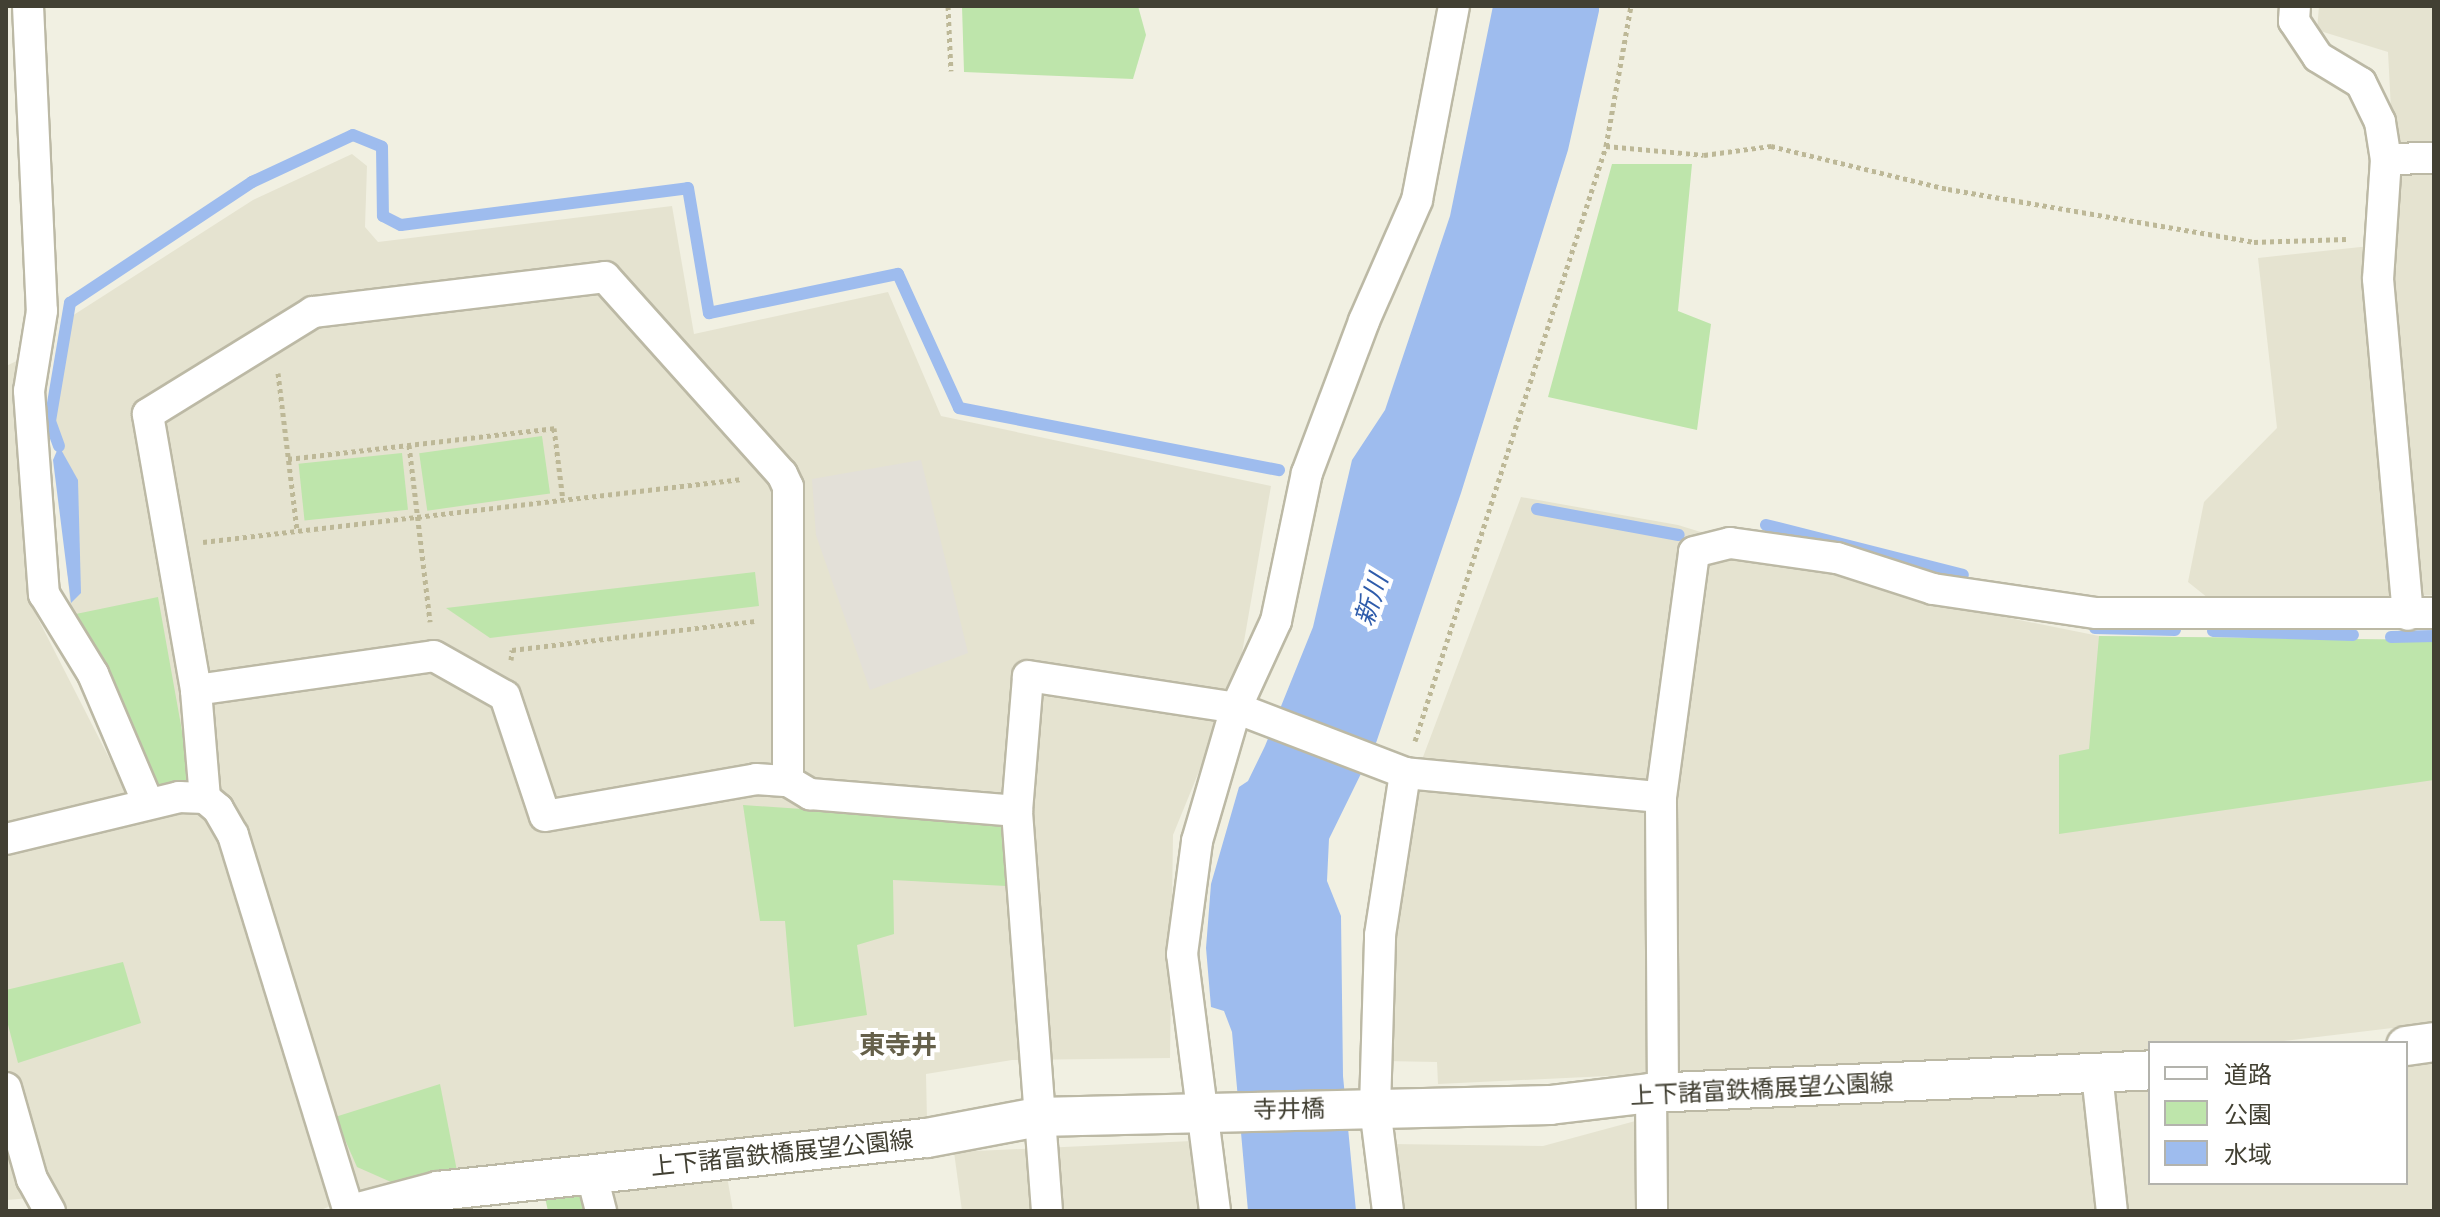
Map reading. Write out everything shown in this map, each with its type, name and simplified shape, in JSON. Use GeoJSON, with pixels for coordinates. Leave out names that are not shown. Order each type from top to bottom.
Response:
{"type":"FeatureCollection","features":[{"type":"Feature","properties":{"kind":"street"},"geometry":{"type":"LineString","coordinates":[[28,6],[42,311],[29,391],[44,594],[93,674],[148,803]]}},
{"type":"Feature","properties":{"kind":"street"},"geometry":{"type":"LineString","coordinates":[[1215,1211],[1182,954],[1197,841],[1276,621],[1307,473],[1364,321],[1417,200],[1454,6]]}},
{"type":"Feature","properties":{"kind":"street"},"geometry":{"type":"LineString","coordinates":[[1652,1211],[1657,1092],[1661,797],[1694,552],[1730,543],[1837,558],[1933,589],[2096,613],[2421,614],[2378,279],[2384,238],[2386,159],[2380,122],[2361,83],[2318,57],[2294,21],[2295,6]]}},
{"type":"Feature","properties":{"kind":"street"},"geometry":{"type":"LineString","coordinates":[[2386,159],[2434,158]]}},
{"type":"Feature","properties":{"kind":"street"},"geometry":{"type":"LineString","coordinates":[[349,1211],[233,835],[205,798],[196,690],[148,414],[313,312],[605,277],[782,474],[788,487],[788,781]]}},
{"type":"Feature","properties":{"kind":"street"},"geometry":{"type":"LineString","coordinates":[[196,690],[434,656],[505,696],[545,816],[756,779],[788,781],[810,794],[1017,811]]}},
{"type":"Feature","properties":{"kind":"street"},"geometry":{"type":"LineString","coordinates":[[1047,1211],[1017,811],[1028,676],[1243,710],[1396,771],[1661,797]]}},
{"type":"Feature","properties":{"kind":"street"},"geometry":{"type":"LineString","coordinates":[[1388,1211],[1375,1108],[1380,935],[1396,771]]}},
{"type":"Feature","properties":{"kind":"street"},"geometry":{"type":"LineString","coordinates":[[6,839],[148,803],[205,798]]}},
{"type":"Feature","properties":{"kind":"street"},"geometry":{"type":"LineString","coordinates":[[2408,1046],[2434,1042]]}},
{"type":"Feature","properties":{"kind":"street","name":"上下諸富鉄橋展望公園線"},"geometry":{"type":"LineString","coordinates":[[1375,1108],[1550,1105],[1657,1092],[2148,1070]]}},
{"type":"Feature","properties":{"kind":"street"},"geometry":{"type":"LineString","coordinates":[[2097,1074],[2112,1211]]}},
{"type":"Feature","properties":{"kind":"street"},"geometry":{"type":"LineString","coordinates":[[6,1088],[19,1181],[50,1211]]}},
{"type":"Feature","properties":{"kind":"street","name":"寺井橋"},"geometry":{"type":"LineString","coordinates":[[1203,1111],[1375,1108]]}},
{"type":"Feature","properties":{"kind":"street","name":"上下諸富鉄橋展望公園線"},"geometry":{"type":"LineString","coordinates":[[363,1211],[438,1191],[591,1172],[927,1138],[1038,1117],[1203,1111]]}},
{"type":"Feature","properties":{"kind":"street"},"geometry":{"type":"LineString","coordinates":[[591,1172],[601,1211]]}},
{"type":"Feature","properties":{"kind":"path"},"geometry":{"type":"LineString","coordinates":[[948,6],[951,71]]}},
{"type":"Feature","properties":{"kind":"path"},"geometry":{"type":"LineString","coordinates":[[1396,771],[1606,146],[1631,6]]}},
{"type":"Feature","properties":{"kind":"path"},"geometry":{"type":"LineString","coordinates":[[1606,146],[1704,155],[1771,146],[1948,189],[2254,242],[2384,238]]}},
{"type":"Feature","properties":{"kind":"path"},"geometry":{"type":"LineString","coordinates":[[274,336],[297,531]]}},
{"type":"Feature","properties":{"kind":"path"},"geometry":{"type":"LineString","coordinates":[[288,459],[554,428],[563,500]]}},
{"type":"Feature","properties":{"kind":"path"},"geometry":{"type":"LineString","coordinates":[[409,445],[434,656]]}},
{"type":"Feature","properties":{"kind":"path"},"geometry":{"type":"LineString","coordinates":[[171,546],[782,474]]}},
{"type":"Feature","properties":{"kind":"path"},"geometry":{"type":"LineString","coordinates":[[505,696],[512,650],[788,617]]}},
{"type":"Feature","properties":{"kind":"shaded area"},"geometry":{"type":"Polygon","coordinates":[[[2319,6],[2434,6],[2434,595],[2213,602],[2188,582],[2204,502],[2277,428],[2258,258],[2398,243],[2388,52],[2317,30],[2319,6]]]}},
{"type":"Feature","properties":{"kind":"shaded area"},"geometry":{"type":"Polygon","coordinates":[[[352,154],[367,166],[365,227],[378,242],[672,206],[694,334],[888,292],[941,416],[1271,486],[1238,676],[1173,835],[1170,1058],[1012,1060],[926,1074],[927,1120],[457,1171],[391,1182],[318,1211],[34,1211],[31,1198],[6,1200],[6,366],[21,359],[31,605],[127,793],[151,785],[121,696],[71,615],[55,415],[72,316],[253,200],[352,154]]]}},
{"type":"Feature","properties":{"kind":"shaded area"},"geometry":{"type":"Polygon","coordinates":[[[921,460],[968,653],[870,690],[816,535],[812,479],[921,460]]]}},
{"type":"Feature","properties":{"kind":"shaded area"},"geometry":{"type":"Polygon","coordinates":[[[1521,497],[1678,525],[1920,600],[2099,636],[2434,640],[2434,1023],[2284,1041],[2148,1041],[2148,1050],[1438,1084],[1437,1062],[1384,1061],[1392,928],[1423,757],[1521,497]]]}},
{"type":"Feature","properties":{"kind":"shaded area"},"geometry":{"type":"Polygon","coordinates":[[[2434,1058],[2434,1211],[1404,1211],[1390,1144],[1543,1146],[1676,1110],[2148,1085],[2148,1185],[2408,1185],[2408,1061],[2434,1058]]]}},
{"type":"Feature","properties":{"kind":"shaded area"},"geometry":{"type":"Polygon","coordinates":[[[1192,1141],[1202,1211],[962,1211],[954,1152],[1192,1141]]]}},
{"type":"Feature","properties":{"kind":"shaded area"},"geometry":{"type":"Polygon","coordinates":[[[727,1176],[733,1211],[588,1211],[582,1186],[727,1176]]]}},
{"type":"Feature","properties":{"kind":"green space"},"geometry":{"type":"Polygon","coordinates":[[[962,6],[1138,6],[1146,35],[1133,79],[964,72],[962,6]]]}},
{"type":"Feature","properties":{"kind":"green space"},"geometry":{"type":"Polygon","coordinates":[[[1612,164],[1692,164],[1678,311],[1711,324],[1697,430],[1548,397],[1612,164]]]}},
{"type":"Feature","properties":{"kind":"green space"},"geometry":{"type":"Polygon","coordinates":[[[542,436],[550,493],[427,511],[419,453],[542,436]]]}},
{"type":"Feature","properties":{"kind":"green space"},"geometry":{"type":"Polygon","coordinates":[[[402,453],[408,510],[305,521],[299,464],[402,453]]]}},
{"type":"Feature","properties":{"kind":"green space"},"geometry":{"type":"Polygon","coordinates":[[[755,572],[759,606],[490,638],[446,608],[755,572]]]}},
{"type":"Feature","properties":{"kind":"green space"},"geometry":{"type":"Polygon","coordinates":[[[158,597],[191,781],[152,786],[121,696],[71,615],[158,597]]]}},
{"type":"Feature","properties":{"kind":"green space"},"geometry":{"type":"Polygon","coordinates":[[[2099,636],[2434,640],[2434,780],[2059,834],[2059,755],[2089,749],[2099,636]]]}},
{"type":"Feature","properties":{"kind":"green space"},"geometry":{"type":"Polygon","coordinates":[[[743,805],[1008,823],[1006,886],[893,880],[894,934],[857,945],[867,1015],[794,1027],[785,921],[760,921],[743,805]]]}},
{"type":"Feature","properties":{"kind":"green space"},"geometry":{"type":"Polygon","coordinates":[[[123,962],[141,1023],[18,1063],[6,1017],[6,990],[123,962]]]}},
{"type":"Feature","properties":{"kind":"green space"},"geometry":{"type":"Polygon","coordinates":[[[440,1084],[457,1171],[391,1182],[357,1167],[335,1117],[440,1084]]]}},
{"type":"Feature","properties":{"kind":"green space"},"geometry":{"type":"Polygon","coordinates":[[[582,1186],[588,1211],[548,1211],[544,1193],[582,1186]]]}},
{"type":"Feature","properties":{"kind":"water","name":"新川"},"geometry":{"type":"Polygon","coordinates":[[[1493,6],[1599,6],[1599,11],[1568,150],[1461,493],[1376,743],[1329,839],[1327,881],[1341,916],[1343,1076],[1356,1211],[1248,1211],[1232,1032],[1224,1011],[1211,1007],[1206,948],[1211,884],[1239,787],[1248,781],[1265,746],[1313,627],[1352,460],[1385,410],[1450,216],[1493,6]]]}},
{"type":"Feature","properties":{"kind":"water"},"geometry":{"type":"Polygon","coordinates":[[[59,446],[78,480],[81,593],[71,603],[53,460],[59,446]]]}},
{"type":"Feature","properties":{"kind":"waterway"},"geometry":{"type":"LineString","coordinates":[[59,446],[50,421],[70,303],[252,182],[353,135],[382,147],[383,216],[401,225],[688,188],[709,313],[898,274],[959,408],[1279,470]]}},
{"type":"Feature","properties":{"kind":"waterway"},"geometry":{"type":"LineString","coordinates":[[1537,509],[1679,535]]}},
{"type":"Feature","properties":{"kind":"waterway"},"geometry":{"type":"LineString","coordinates":[[1766,525],[1963,575]]}},
{"type":"Feature","properties":{"kind":"waterway"},"geometry":{"type":"LineString","coordinates":[[2095,628],[2175,630]]}},
{"type":"Feature","properties":{"kind":"waterway"},"geometry":{"type":"LineString","coordinates":[[2213,631],[2353,635]]}},
{"type":"Feature","properties":{"kind":"waterway"},"geometry":{"type":"LineString","coordinates":[[2391,637],[2434,636]]}},
{"type":"Feature","properties":{"kind":"district","name":"東寺井"},"geometry":{"type":"Point","coordinates":[898,1046]}}]}
